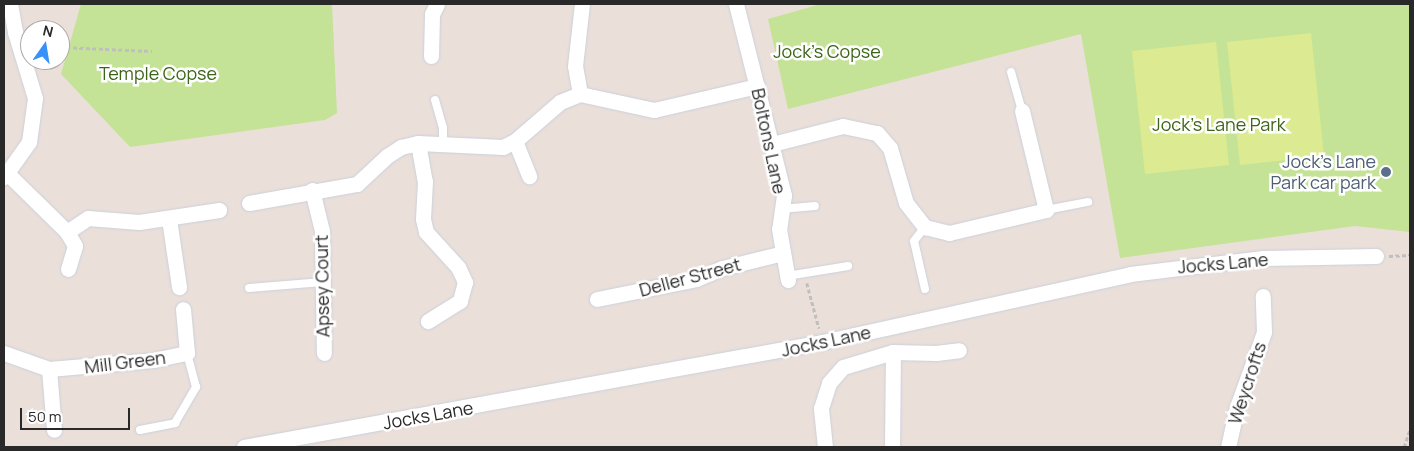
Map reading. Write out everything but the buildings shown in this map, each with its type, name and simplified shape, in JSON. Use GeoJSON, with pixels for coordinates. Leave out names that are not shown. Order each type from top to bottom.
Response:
{"type":"FeatureCollection","features":[{"type":"Feature","properties":{"kind":"street"},"geometry":{"type":"LineString","coordinates":[[10,4],[15,32],[35,98],[29,142],[6,176],[68,232],[75,246],[68,269]]}},
{"type":"Feature","properties":{"kind":"street"},"geometry":{"type":"LineString","coordinates":[[431,56],[432,14],[437,4]]}},
{"type":"Feature","properties":{"kind":"street"},"geometry":{"type":"LineString","coordinates":[[580,94],[575,66],[582,4]]}},
{"type":"Feature","properties":{"kind":"street","name":"Boltons Lane"},"geometry":{"type":"LineString","coordinates":[[736,4],[784,195],[782,209],[782,253],[791,277]]}},
{"type":"Feature","properties":{"kind":"street"},"geometry":{"type":"LineString","coordinates":[[249,203],[312,190],[357,184],[387,156],[401,147],[418,143],[444,142],[487,148],[502,147],[516,142],[560,102],[580,94],[654,110],[758,86]]}},
{"type":"Feature","properties":{"kind":"street"},"geometry":{"type":"LineString","coordinates":[[772,144],[843,126],[877,133],[890,148],[906,203],[926,227],[950,233],[1046,210],[1022,110]]}},
{"type":"Feature","properties":{"kind":"street"},"geometry":{"type":"LineString","coordinates":[[516,142],[529,176]]}},
{"type":"Feature","properties":{"kind":"street"},"geometry":{"type":"LineString","coordinates":[[418,143],[425,181],[423,219],[426,232],[458,267],[465,282],[460,301],[428,321]]}},
{"type":"Feature","properties":{"kind":"street","name":"Apsey Court"},"geometry":{"type":"LineString","coordinates":[[312,190],[322,231],[324,353]]}},
{"type":"Feature","properties":{"kind":"street"},"geometry":{"type":"LineString","coordinates":[[68,232],[88,218],[139,222],[219,210]]}},
{"type":"Feature","properties":{"kind":"street"},"geometry":{"type":"LineString","coordinates":[[169,219],[180,287]]}},
{"type":"Feature","properties":{"kind":"street","name":"Deller Street"},"geometry":{"type":"LineString","coordinates":[[597,299],[696,279],[722,268],[782,253]]}},
{"type":"Feature","properties":{"kind":"street","name":"Jocks Lane"},"geometry":{"type":"LineString","coordinates":[[244,447],[803,346],[1130,274],[1263,258],[1376,256]]}},
{"type":"Feature","properties":{"kind":"street","name":"Weycrofts"},"geometry":{"type":"LineString","coordinates":[[1228,447],[1237,407],[1262,340],[1263,296]]}},
{"type":"Feature","properties":{"kind":"street","name":"Mill Green"},"geometry":{"type":"LineString","coordinates":[[4,353],[48,369],[119,361],[153,360],[187,353],[183,309]]}},
{"type":"Feature","properties":{"kind":"street"},"geometry":{"type":"LineString","coordinates":[[825,447],[821,408],[829,383],[843,367],[893,352],[936,353],[962,351]]}},
{"type":"Feature","properties":{"kind":"street"},"geometry":{"type":"LineString","coordinates":[[892,447],[893,352]]}},
{"type":"Feature","properties":{"kind":"street"},"geometry":{"type":"LineString","coordinates":[[48,369],[54,430]]}},
{"type":"Feature","properties":{"kind":"lane"},"geometry":{"type":"LineString","coordinates":[[1011,72],[1022,110]]}},
{"type":"Feature","properties":{"kind":"lane"},"geometry":{"type":"LineString","coordinates":[[435,100],[443,128],[444,142]]}},
{"type":"Feature","properties":{"kind":"lane"},"geometry":{"type":"LineString","coordinates":[[1046,210],[1088,202]]}},
{"type":"Feature","properties":{"kind":"lane"},"geometry":{"type":"LineString","coordinates":[[782,209],[815,206]]}},
{"type":"Feature","properties":{"kind":"lane"},"geometry":{"type":"LineString","coordinates":[[925,289],[914,241],[926,227]]}},
{"type":"Feature","properties":{"kind":"lane"},"geometry":{"type":"LineString","coordinates":[[791,277],[848,266]]}},
{"type":"Feature","properties":{"kind":"lane"},"geometry":{"type":"LineString","coordinates":[[249,288],[323,282]]}},
{"type":"Feature","properties":{"kind":"lane"},"geometry":{"type":"LineString","coordinates":[[140,430],[175,423],[196,387],[187,353]]}},
{"type":"Feature","properties":{"kind":"path"},"geometry":{"type":"LineString","coordinates":[[70,47],[152,51]]}},
{"type":"Feature","properties":{"kind":"path"},"geometry":{"type":"LineString","coordinates":[[1376,256],[1410,255]]}},
{"type":"Feature","properties":{"kind":"path"},"geometry":{"type":"LineString","coordinates":[[791,277],[806,281],[820,333]]}},
{"type":"Feature","properties":{"kind":"path"},"geometry":{"type":"LineString","coordinates":[[1404,447],[1410,429]]}},
{"type":"Feature","properties":{"kind":"green space","name":"Temple Copse"},"geometry":{"type":"Polygon","coordinates":[[[81,4],[332,4],[337,113],[325,120],[130,147],[61,74],[62,70],[70,70],[70,42],[81,4]]]}},
{"type":"Feature","properties":{"kind":"green space","name":"Jock's Lane Park"},"geometry":{"type":"Polygon","coordinates":[[[821,4],[1410,4],[1410,232],[1355,226],[1120,258],[1081,34],[788,109],[768,19],[821,4]]]}},
{"type":"Feature","properties":{"kind":"green space"},"geometry":{"type":"Polygon","coordinates":[[[1311,33],[1324,156],[1240,165],[1227,42],[1311,33]]]}},
{"type":"Feature","properties":{"kind":"green space"},"geometry":{"type":"Polygon","coordinates":[[[1216,42],[1229,165],[1145,174],[1132,51],[1216,42]]]}},
{"type":"Feature","properties":{"kind":"place","name":"Jock's Lane Park car park"},"geometry":{"type":"Point","coordinates":[1386,172]}},
{"type":"Feature","properties":{"kind":"park label","name":"Jock's Copse"},"geometry":{"type":"Point","coordinates":[827,51]}}]}
